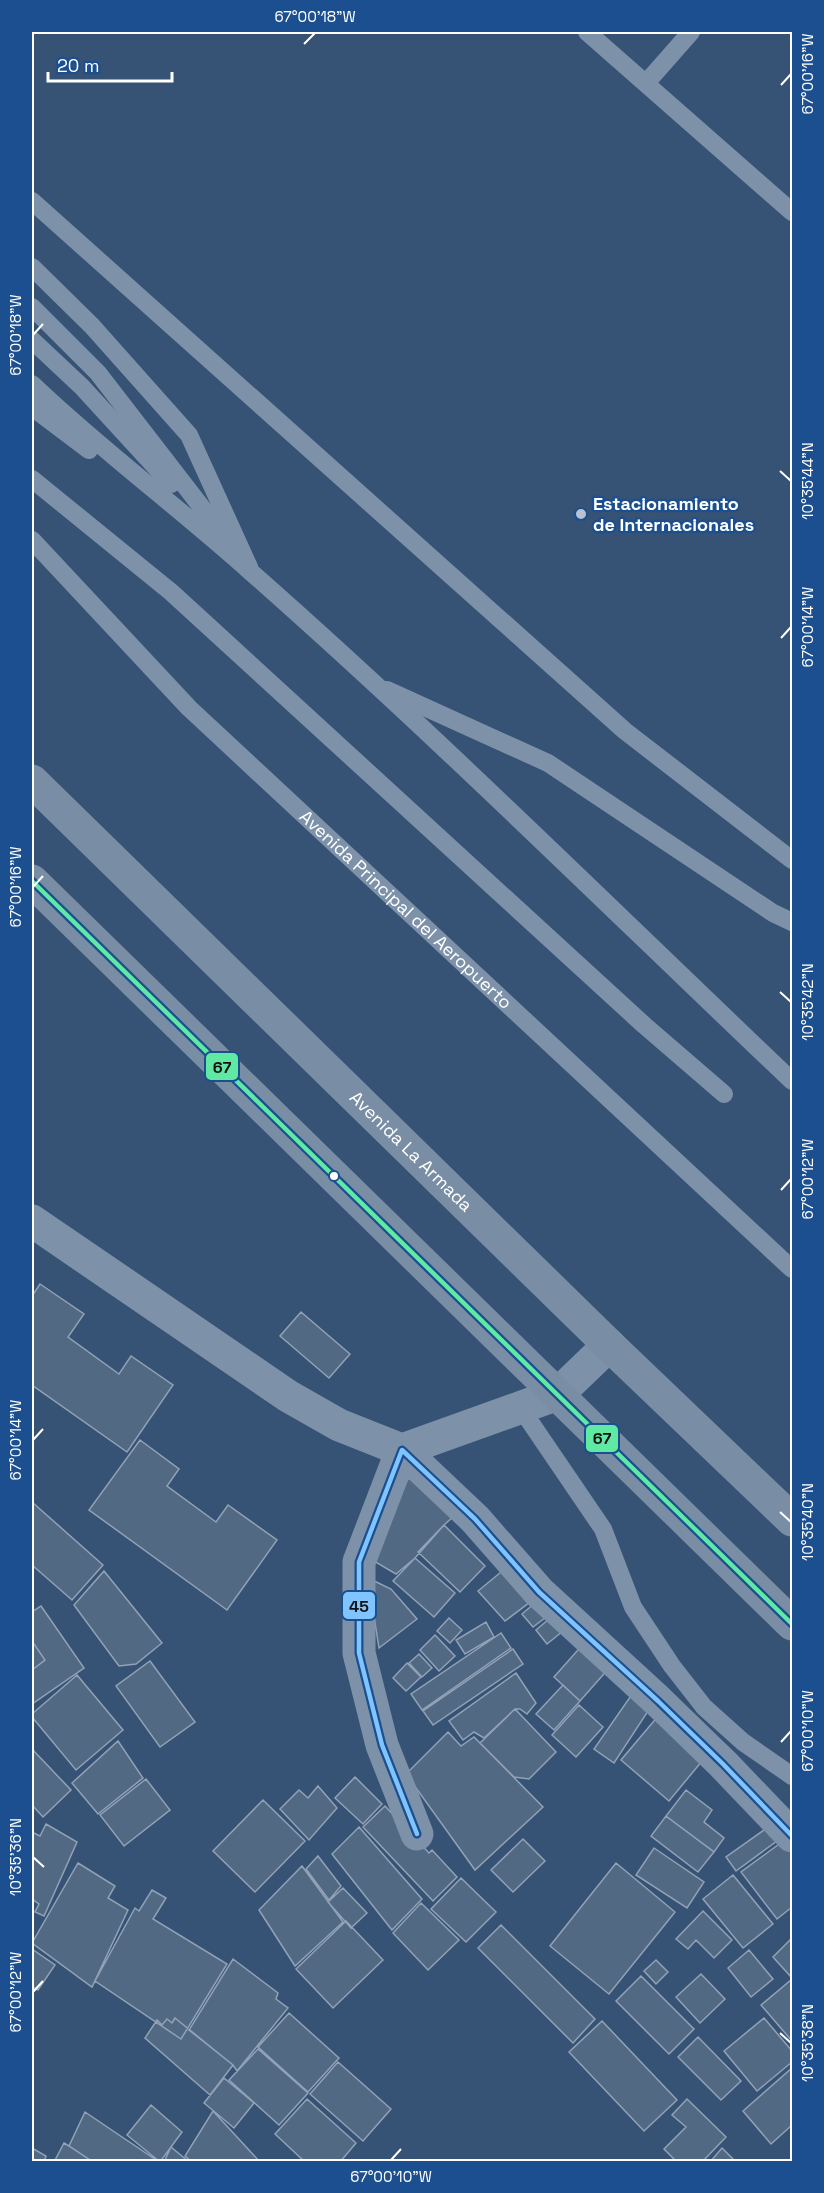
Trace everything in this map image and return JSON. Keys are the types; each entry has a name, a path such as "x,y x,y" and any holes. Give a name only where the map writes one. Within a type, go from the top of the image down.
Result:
{"main road":[{"name":"Avenida La Armada","path":"32,781 609,1345 792,1520"},
{"path":"32,881 792,1624"}],"street":[{"path":"32,1221 288,1396 339,1425 402,1450 475,1519 539,1592 658,1701 792,1836"},
{"path":"402,1450 558,1394 609,1345"},
{"path":"402,1450 359,1562 359,1653 382,1745 417,1834"}],"lane":[{"path":"587,32 647,82 792,212"},
{"path":"647,82 691,32"},
{"path":"32,201 625,731 792,860"},
{"path":"32,267 92,327 189,435 251,571"},
{"path":"32,307 98,373 251,571"},
{"path":"32,340 82,387 251,571"},
{"path":"32,384 62,413 251,571 375,684 792,1081"},
{"path":"32,407 251,571"},
{"path":"32,479 171,592 644,1025 724,1094"},
{"name":"Avenida Principal del Aeropuerto","path":"32,540 189,708 792,1269"},
{"path":"375,684 548,764 773,913 792,922"},
{"path":"520,1407 603,1529 633,1606 672,1666 704,1707 743,1742 792,1776"}],"building":[{"path":"40,1284 84,1314 68,1337 119,1374 131,1356 173,1385 127,1452 32,1385 32,1296"},
{"path":"301,1312 350,1354 329,1378 280,1336"},
{"path":"140,1440 179,1469 167,1486 216,1522 228,1505 277,1540 227,1610 89,1510"},
{"path":"414,1470 463,1508 444,1525 415,1558 396,1574 372,1560 381,1520"},
{"path":"32,1502 103,1565 72,1600 32,1565"},
{"path":"444,1525 485,1566 460,1592 418,1552"},
{"path":"415,1558 455,1593 434,1617 393,1581"},
{"path":"512,1563 538,1596 505,1621 478,1591"},
{"path":"104,1571 162,1643 136,1664 119,1666 74,1605"},
{"path":"368,1578 391,1589 417,1619 379,1648"},
{"path":"542,1597 554,1611 533,1627 522,1614"},
{"path":"41,1606 84,1668 32,1704 32,1670 45,1660 32,1641 32,1612"},
{"path":"556,1613 568,1627 547,1644 536,1630"},
{"path":"449,1618 462,1630 450,1643 437,1631"},
{"path":"486,1622 494,1637 465,1654 456,1640"},
{"path":"501,1633 511,1648 422,1710 411,1694"},
{"path":"435,1635 455,1656 439,1671 420,1650"},
{"path":"32,1641 45,1660 32,1670"},
{"path":"585,1642 610,1667 580,1701 554,1677"},
{"path":"513,1649 523,1664 433,1725 423,1711"},
{"path":"419,1654 432,1668 422,1677 409,1663"},
{"path":"150,1661 195,1722 160,1747 116,1686"},
{"path":"407,1663 421,1677 406,1691 393,1678"},
{"path":"516,1673 536,1703 527,1714 520,1709 515,1709 484,1738 474,1732 463,1740 449,1721"},
{"path":"77,1675 123,1730 76,1770 32,1717 32,1714"},
{"path":"563,1685 580,1701 554,1730 536,1714"},
{"path":"637,1687 654,1702 614,1763 594,1749"},
{"path":"579,1705 603,1727 576,1757 552,1735"},
{"path":"515,1709 556,1752 529,1779 514,1777 480,1743"},
{"path":"659,1715 707,1755 669,1801 621,1760"},
{"path":"448,1732 461,1746 474,1737 543,1807 475,1870 406,1774"},
{"path":"118,1741 143,1778 98,1814 72,1783"},
{"path":"32,1749 71,1790 43,1817 32,1805"},
{"path":"355,1777 382,1804 363,1824 335,1798"},
{"path":"146,1779 170,1810 124,1846 100,1815"},
{"path":"318,1786 337,1808 309,1840 280,1809 299,1790 308,1798"},
{"path":"686,1790 712,1810 704,1822 724,1838 714,1852 666,1816"},
{"path":"263,1800 305,1841 255,1892 213,1851"},
{"path":"385,1806 429,1853 432,1850 457,1877 433,1901 363,1827"},
{"path":"666,1816 714,1852 698,1872 651,1836"},
{"path":"46,1824 77,1842 44,1916 35,1912 39,1904 32,1899 32,1832 40,1836"},
{"path":"771,1825 781,1838 736,1871 726,1857"},
{"path":"359,1827 422,1899 392,1930 332,1854"},
{"path":"523,1839 545,1861 513,1892 491,1870"},
{"path":"786,1839 792,1847 792,1907 777,1919 741,1872"},
{"path":"654,1848 704,1882 687,1908 636,1875"},
{"path":"318,1856 341,1886 329,1900 306,1869"},
{"path":"78,1863 115,1886 108,1898 128,1910 92,1987 32,1943"},
{"path":"616,1863 675,1912 609,1994 550,1946"},
{"path":"302,1866 343,1922 295,1966 259,1910"},
{"path":"733,1875 773,1924 743,1948 703,1899"},
{"path":"461,1878 496,1912 466,1942 431,1909"},
{"path":"343,1888 367,1913 351,1928 328,1902"},
{"path":"152,1890 166,1898 153,1919 227,1964 181,2039 95,1981 135,1908 139,1911"},
{"path":"421,1903 459,1940 428,1970 393,1933"},
{"path":"703,1911 732,1940 714,1958 696,1940 688,1949 676,1939"},
{"path":"346,1921 383,1960 333,2008 296,1969"},
{"path":"501,1925 595,2019 573,2043 478,1948"},
{"path":"792,1938 792,1978 773,1957"},
{"path":"32,1949 55,1965 38,1990 32,1986"},
{"path":"749,1950 773,1979 751,1997 728,1968"},
{"path":"233,1959 278,1993 276,1999 288,2008 237,2071 233,2065 189,2030"},
{"path":"656,1960 668,1972 656,1984 644,1971"},
{"path":"701,1974 725,1999 700,2023 676,1997"},
{"path":"641,1976 694,2029 669,2054 616,2001"},
{"path":"791,1980 792,1982 792,2041 761,2005"},
{"path":"289,2013 339,2058 308,2092 258,2047"},
{"path":"175,2018 233,2065 210,2095 145,2038 157,2020 162,2025 167,2019 172,2023"},
{"path":"764,2018 792,2051 792,2062 757,2091 724,2051"},
{"path":"602,2021 677,2100 644,2131 569,2052"},
{"path":"698,2037 741,2081 721,2100 678,2057"},
{"path":"258,2049 308,2093 279,2125 229,2080"},
{"path":"338,2062 391,2109 363,2141 310,2094"},
{"path":"792,2068 792,2125 771,2144 743,2111"},
{"path":"224,2078 254,2103 234,2128 204,2103"},
{"path":"307,2099 356,2143 340,2162 305,2162 275,2134"},
{"path":"687,2099 726,2137 702,2162 677,2162 664,2149 686,2127 672,2115"},
{"path":"151,2105 182,2132 160,2162 127,2135"},
{"path":"213,2111 260,2162 192,2162 185,2156"},
{"path":"85,2112 159,2162 93,2162 69,2146"},
{"path":"64,2143 69,2146 93,2162 54,2162"},
{"path":"171,2147 189,2162 164,2162"},
{"path":"32,2148 46,2156 44,2162 32,2162"},
{"path":"722,2148 736,2162 710,2162"}],"transit line":[{"name":"67","path":"32,881 792,1624"},
{"name":"45","path":"417,1834 382,1745 359,1653 359,1562 402,1450 475,1519 539,1592 658,1701 792,1836"}],"place":[{"name":"Estacionamiento de Internacionales","path":"581,514"}]}
